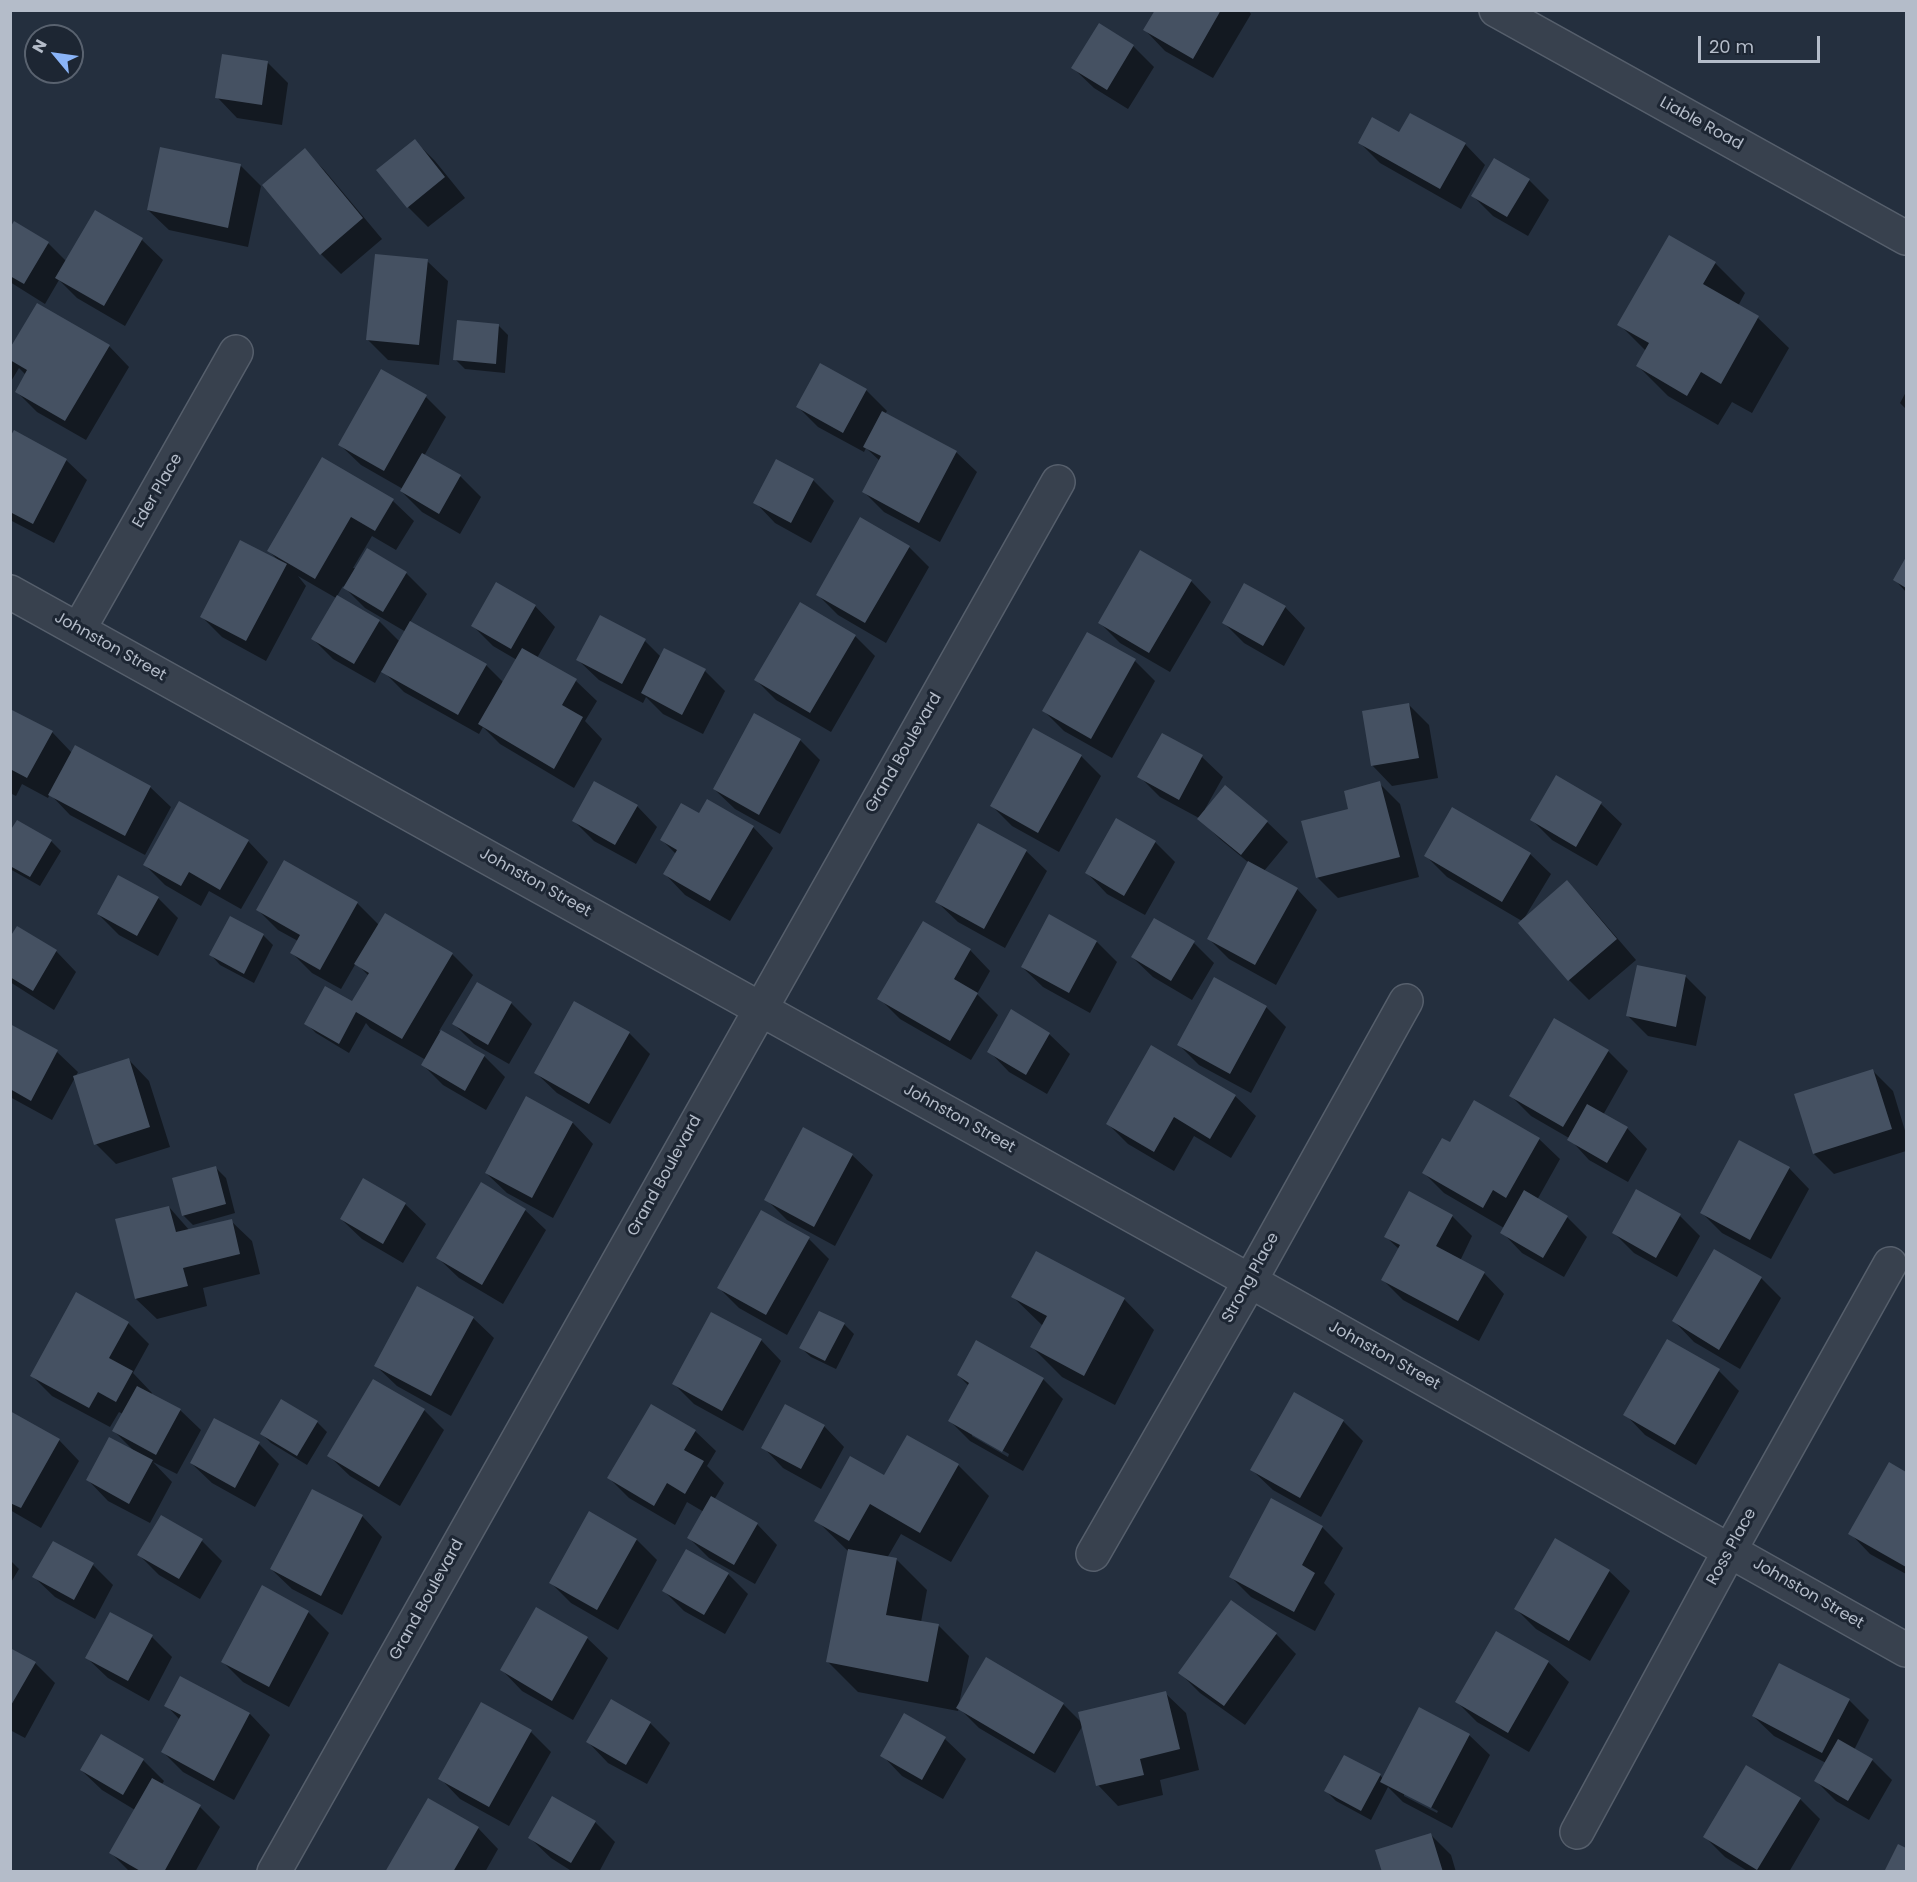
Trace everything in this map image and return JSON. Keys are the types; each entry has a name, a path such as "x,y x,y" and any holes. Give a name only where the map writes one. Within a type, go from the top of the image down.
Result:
{"street":[{"name":"Liable Road","path":"1496,10 1906,238"},
{"name":"Eder Place","path":"79,629 236,352"},
{"name":"Grand Boulevard","path":"274,1872 1058,482"},
{"name":"Johnston Street","path":"10,592 1250,1281 1906,1650"},
{"name":"Strong Place","path":"1093,1554 1250,1281 1406,1001"},
{"name":"Ross Place","path":"1576,1832 1890,1264"}],"building":[{"path":"1155,10 1221,10 1193,59 1143,30"},
{"path":"1099,23 1134,45 1107,90 1071,68"},
{"path":"222,54 268,61 262,105 215,98"},
{"path":"1410,113 1466,143 1440,189 1358,143 1372,117 1399,132"},
{"path":"415,139 445,177 407,208 376,170"},
{"path":"160,147 241,164 228,228 147,210"},
{"path":"305,148 363,218 320,255 262,185"},
{"path":"1494,158 1530,179 1507,217 1471,196"},
{"path":"95,210 143,238 104,306 55,278"},
{"path":"14,221 49,242 24,284 10,276 10,228"},
{"path":"1669,235 1716,262 1703,284 1759,316 1721,384 1701,372 1687,396 1636,366 1649,343 1617,325"},
{"path":"375,254 428,259 419,345 366,340"},
{"path":"37,303 110,345 65,421 15,392 27,370 10,360 10,348"},
{"path":"457,320 499,324 496,364 453,360"},
{"path":"820,363 867,389 843,433 796,407"},
{"path":"381,369 427,395 384,471 338,445"},
{"path":"882,411 957,451 919,523 862,492 881,456 863,447"},
{"path":"14,430 67,459 33,524 10,512 10,437"},
{"path":"422,453 461,475 439,514 400,491"},
{"path":"322,457 394,499 375,531 351,517 315,579 267,551"},
{"path":"776,459 814,479 791,523 753,503"},
{"path":"860,517 910,546 865,623 816,595"},
{"path":"240,540 287,564 246,641 200,617"},
{"path":"367,548 407,572 383,612 343,588"},
{"path":"1140,550 1192,580 1149,653 1098,623"},
{"path":"1906,557 1906,588 1893,580"},
{"path":"496,582 536,605 511,649 471,626"},
{"path":"1244,583 1286,606 1263,646 1222,623"},
{"path":"337,595 380,620 354,664 311,639"},
{"path":"800,602 856,635 810,713 754,680"},
{"path":"600,615 646,639 622,684 576,660"},
{"path":"410,621 487,664 458,715 381,672"},
{"path":"1087,632 1136,659 1091,739 1042,711"},
{"path":"522,648 577,679 562,705 583,717 554,769 478,724"},
{"path":"664,648 706,669 682,715 641,693"},
{"path":"1409,703 1419,758 1371,766 1362,711"},
{"path":"10,709 53,731 27,778 10,769"},
{"path":"754,713 801,739 759,815 713,789"},
{"path":"1033,728 1082,755 1038,833 990,806"},
{"path":"1162,733 1203,755 1179,800 1137,777"},
{"path":"75,745 151,786 125,836 48,795"},
{"path":"1556,775 1602,802 1576,847 1530,820"},
{"path":"594,781 638,805 615,845 572,821"},
{"path":"1380,781 1400,857 1316,878 1301,821 1348,809 1344,791"},
{"path":"1225,785 1268,821 1241,855 1197,819"},
{"path":"707,799 754,826 710,901 663,874 677,850 660,840 681,803 699,813"},
{"path":"179,801 249,840 220,890 189,872 181,886 143,865"},
{"path":"1452,807 1531,853 1502,902 1424,856"},
{"path":"1116,818 1156,841 1124,896 1085,873"},
{"path":"17,820 52,840 30,877 10,866 10,831"},
{"path":"978,823 1027,850 984,929 935,902"},
{"path":"284,860 358,902 320,970 290,953 300,935 256,910"},
{"path":"1248,861 1298,888 1255,965 1207,939"},
{"path":"118,875 159,897 137,936 97,914"},
{"path":"1567,880 1617,939 1568,981 1518,923"},
{"path":"385,913 453,953 402,1039 356,1012 339,1044 304,1024 325,986 352,1001 369,973 354,964"},
{"path":"1049,914 1097,941 1069,993 1021,967"},
{"path":"230,916 264,934 244,974 209,955"},
{"path":"1154,918 1195,941 1171,981 1131,957"},
{"path":"923,921 971,949 954,979 978,993 950,1041 877,999"},
{"path":"17,926 57,950 33,991 10,977 10,937"},
{"path":"1637,965 1686,975 1676,1027 1626,1016"},
{"path":"1214,977 1267,1006 1230,1074 1177,1045"},
{"path":"477,982 512,1002 488,1045 452,1024"},
{"path":"574,1001 630,1032 589,1104 534,1073"},
{"path":"1011,1009 1050,1033 1026,1075 987,1052"},
{"path":"1554,1018 1609,1050 1563,1127 1509,1096"},
{"path":"10,1024 58,1050 31,1101 10,1089"},
{"path":"441,1030 485,1055 465,1091 421,1065"},
{"path":"1151,1045 1236,1095 1210,1139 1174,1117 1154,1152 1106,1124"},
{"path":"129,1058 150,1127 94,1145 73,1076"},
{"path":"1873,1069 1892,1129 1813,1154 1794,1094"},
{"path":"526,1096 573,1122 532,1198 485,1173"},
{"path":"1474,1100 1540,1138 1506,1198 1493,1190 1483,1208 1422,1173 1442,1138 1450,1142"},
{"path":"1587,1104 1628,1127 1607,1163 1567,1140"},
{"path":"803,1127 853,1154 814,1227 764,1200"},
{"path":"1739,1140 1790,1167 1750,1240 1700,1213"},
{"path":"216,1166 226,1204 182,1216 172,1178"},
{"path":"363,1178 406,1203 383,1244 340,1219"},
{"path":"481,1182 526,1209 482,1285 436,1258"},
{"path":"1636,1189 1681,1214 1656,1258 1612,1233"},
{"path":"1524,1190 1568,1216 1543,1258 1500,1233"},
{"path":"1409,1191 1453,1215 1436,1246 1485,1272 1458,1321 1381,1280 1400,1245 1384,1237"},
{"path":"169,1206 176,1232 232,1219 240,1254 183,1268 188,1286 135,1299 115,1219"},
{"path":"761,1210 810,1237 766,1315 717,1288"},
{"path":"1714,1249 1762,1277 1719,1350 1672,1321"},
{"path":"1036,1251 1125,1298 1084,1376 1030,1347 1047,1316 1011,1297"},
{"path":"417,1286 474,1317 431,1396 374,1366"},
{"path":"76,1292 129,1322 109,1358 133,1371 116,1402 98,1392 89,1408 30,1376"},
{"path":"819,1311 845,1323 825,1361 799,1348"},
{"path":"711,1312 762,1339 722,1411 672,1384"},
{"path":"1667,1339 1720,1369 1675,1445 1623,1415"},
{"path":"976,1340 1044,1378 1002,1452 948,1421 969,1383 957,1375"},
{"path":"373,1379 425,1409 379,1487 327,1456"},
{"path":"137,1386 181,1409 156,1455 112,1431"},
{"path":"1294,1392 1344,1420 1300,1498 1250,1470"},
{"path":"281,1399 318,1421 297,1456 260,1434"},
{"path":"651,1404 696,1430 684,1450 704,1461 685,1494 667,1483 654,1506 607,1478"},
{"path":"785,1404 825,1425 801,1469 761,1448"},
{"path":"10,1411 60,1439 21,1508 10,1503"},
{"path":"214,1418 260,1442 235,1488 190,1463"},
{"path":"907,1435 959,1464 920,1533 870,1504 849,1541 814,1521 850,1456 884,1475"},
{"path":"109,1437 153,1460 129,1504 86,1480"},
{"path":"1889,1462 1906,1472 1906,1567 1848,1534"},
{"path":"312,1489 363,1515 321,1596 270,1569"},
{"path":"711,1496 758,1523 734,1565 687,1538"},
{"path":"1271,1498 1323,1526 1302,1565 1315,1573 1294,1612 1229,1577"},
{"path":"589,1511 637,1539 597,1610 549,1583"},
{"path":"161,1515 203,1539 179,1579 137,1555"},
{"path":"1555,1538 1610,1570 1569,1641 1514,1609"},
{"path":"53,1541 94,1563 74,1600 32,1577"},
{"path":"686,1549 729,1573 704,1615 662,1591"},
{"path":"848,1549 897,1558 886,1615 939,1624 928,1682 826,1662"},
{"path":"262,1585 309,1611 269,1687 221,1662"},
{"path":"1231,1600 1277,1633 1224,1706 1178,1673"},
{"path":"536,1607 588,1637 552,1701 500,1670"},
{"path":"110,1612 153,1635 128,1681 85,1658"},
{"path":"1496,1631 1549,1661 1508,1733 1455,1702"},
{"path":"10,1648 36,1662 10,1707"},
{"path":"986,1657 1064,1703 1034,1754 956,1708"},
{"path":"1779,1663 1850,1699 1822,1753 1752,1716"},
{"path":"180,1676 250,1713 214,1781 161,1752 181,1715 164,1706"},
{"path":"1166,1691 1180,1749 1140,1759 1144,1775 1096,1786 1078,1712"},
{"path":"611,1699 651,1722 626,1765 586,1742"},
{"path":"481,1702 532,1730 489,1807 438,1779"},
{"path":"1419,1707 1470,1734 1431,1808 1380,1782"},
{"path":"904,1713 946,1737 922,1780 880,1756"},
{"path":"101,1734 144,1759 123,1795 80,1770"},
{"path":"1838,1739 1873,1759 1848,1801 1814,1781"},
{"path":"1344,1755 1381,1774 1361,1811 1324,1791"},
{"path":"1746,1765 1801,1798 1757,1870 1703,1837"},
{"path":"152,1778 201,1805 164,1872 142,1872 109,1853"},
{"path":"552,1796 596,1821 571,1863 528,1838"},
{"path":"428,1798 479,1827 453,1872 385,1872"},
{"path":"1431,1833 1443,1872 1382,1872 1375,1850"},
{"path":"1898,1844 1906,1848 1906,1872 1884,1872"}]}
